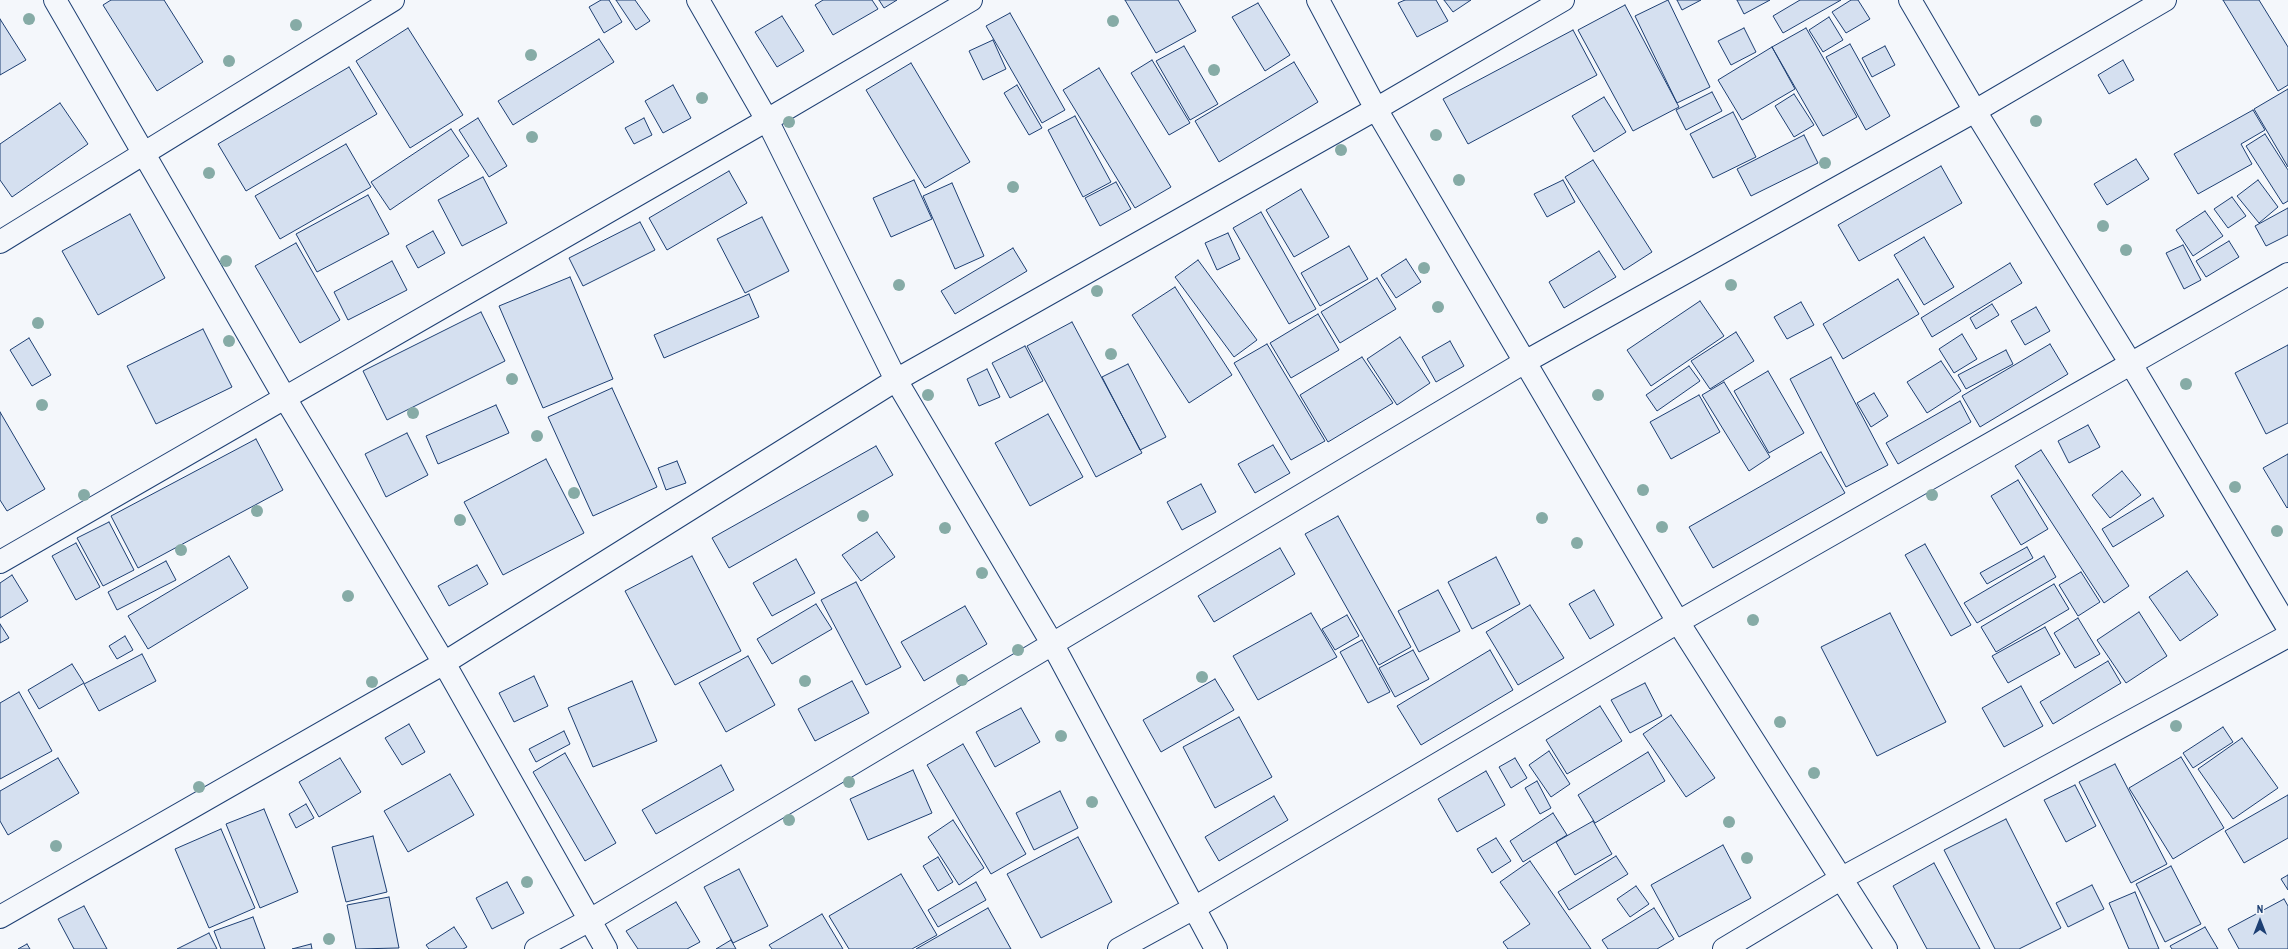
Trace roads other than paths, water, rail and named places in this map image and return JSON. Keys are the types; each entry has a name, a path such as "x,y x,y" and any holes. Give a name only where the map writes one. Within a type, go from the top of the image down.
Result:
{"street":[{"path":"56,0 285,398 444,663 606,949"},
{"path":"0,242 393,0"},
{"path":"698,0 767,120 896,380 1053,645 1216,949"},
{"path":"0,562 767,120 971,0"},
{"path":"1318,0 1376,109 1678,622 1886,949"},
{"path":"0,917 444,663 896,380 1376,109 1563,0"},
{"path":"1910,0 1975,111 2131,364 2288,628"},
{"path":"536,949 590,920 1053,645 1524,362 1975,111 2165,0"},
{"path":"1119,949 1194,908 1678,622 2288,274"},
{"path":"1724,949 1842,878 2288,636"}]}
